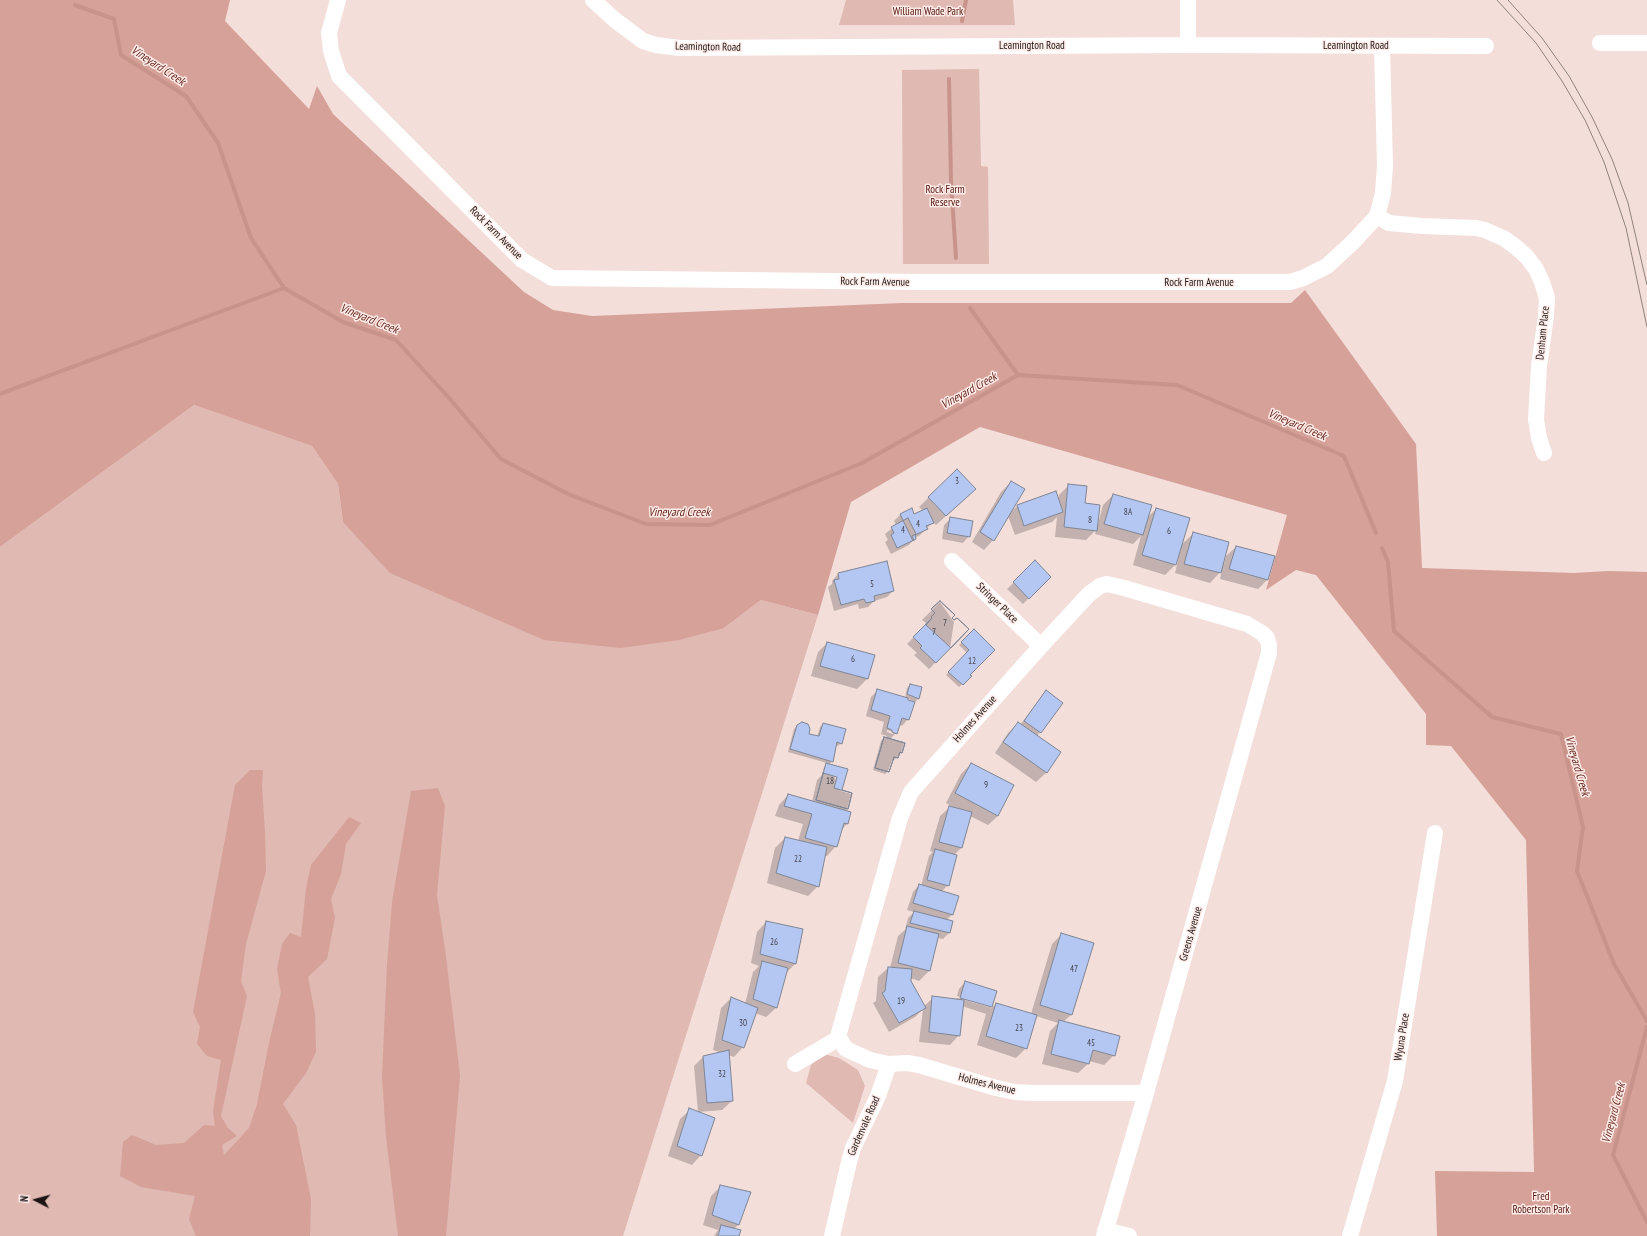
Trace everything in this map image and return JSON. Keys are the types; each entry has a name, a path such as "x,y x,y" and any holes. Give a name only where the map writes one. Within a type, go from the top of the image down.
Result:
{"street":[{"name":"Rock Farm Avenue","path":"338,0 329,33 331,51 339,76 522,260 552,278 917,282 1290,282 1303,278 1327,266 1353,242 1377,216 1383,193 1385,166 1382,46"},
{"name":"Leamington Road","path":"593,0 615,20 642,41 656,45 680,48 1188,45 1486,46"},
{"path":"1188,0 1188,45"},
{"path":"1600,43 1647,43"},
{"name":"Denham Place","path":"1377,216 1389,223 1476,228 1486,230 1505,239 1517,248 1527,257 1536,269 1542,282 1546,298 1546,316 1539,366 1536,419 1539,438 1544,454"},
{"name":"Stringer Place","path":"952,561 1041,646"},
{"name":"Holmes Avenue","path":"1146,1093 1015,1092 989,1086 919,1064 907,1062 890,1064 870,1060 846,1049 839,1038 842,1020 905,804 920,780 1094,589 1107,584 1124,588 1247,624 1262,632"},
{"name":"Greens Avenue","path":"1105,1233 1268,662 1269,645 1262,632"},
{"name":"Wyuna Place","path":"1350,1236 1395,1081 1435,833"},
{"path":"795,1064 839,1038"},
{"name":"Gardenvale Road","path":"832,1236 853,1148 878,1096 890,1064"},
{"path":"1105,1233 1129,1236"}],"green space":[{"name":"Fred Robertson Park","path":"0,0 230,0 225,21 309,109 317,86 333,114 524,292 553,310 592,316 902,303 1291,303 1305,290 1416,444 1422,568 1574,573 1608,571 1647,572 1647,1236 1437,1236 1435,1171 1534,1172 1526,840 1451,746 1426,745 1426,714 1316,575 1296,570 1266,590 1287,515 980,427 851,502 818,615 761,600 724,628 679,640 621,648 544,640 390,573 343,522 338,484 312,446 194,405 0,547"},
{"name":"William Wade Park","path":"846,0 1013,0 1015,25 839,25"},
{"name":"Rock Farm Reserve","path":"979,69 981,166 988,167 989,264 903,264 902,70"},
{"path":"194,405 312,446 338,484 343,522 724,628 761,600 818,615 623,1236 0,1236 0,547"},
{"path":"250,770 263,770 262,786 266,871 246,944 241,981 247,996 221,1116 228,1128 237,1136 222,1145 224,1155 249,1128 257,1104 281,993 277,969 282,944 290,933 301,937 306,888 311,865 349,817 361,823 346,844 341,874 331,899 335,918 327,959 308,977 315,1014 316,1052 306,1073 283,1104 296,1125 311,1199 310,1236 196,1236 189,1219 195,1196 141,1187 120,1176 123,1142 132,1135 156,1145 184,1143 204,1125 215,1126 213,1111 221,1060 207,1056 197,1044 200,1027 193,1012 235,785"},
{"path":"438,788 445,806 437,895 446,956 460,1076 446,1236 398,1236 386,1137 382,1076 387,965 392,902 411,791"},
{"path":"824,1054 839,1058 858,1070 865,1086 853,1123 806,1083 811,1065"}],"building":[{"path":"957,469 976,489 946,516 928,497"},
{"path":"1011,481 1025,489 994,541 980,532"},
{"path":"1068,484 1087,486 1085,503 1100,505 1097,531 1064,527"},
{"path":"1056,491 1063,512 1024,526 1017,505"},
{"path":"1113,494 1152,505 1143,535 1104,524"},
{"path":"912,508 914,514 927,508 934,523 926,526 928,529 915,535 916,539 913,541 900,514"},
{"path":"1156,508 1190,518 1176,565 1142,555"},
{"path":"950,517 973,521 970,537 947,533"},
{"path":"908,518 916,534 912,536 914,540 897,548 891,535 894,533 891,527"},
{"path":"1193,532 1229,542 1221,573 1184,564"},
{"path":"1236,546 1275,556 1268,580 1229,569"},
{"path":"1035,560 1051,577 1029,599 1013,582"},
{"path":"887,561 894,591 874,596 875,601 866,603 864,599 841,605 834,580 839,579 838,573"},
{"path":"940,601 955,615 952,618 954,620 957,618 969,629 936,663 920,648 922,646 913,637 932,618 931,617 935,613 931,609"},
{"path":"940,601 955,615 952,618 954,620 957,618 969,629 951,648 926,625 935,613 931,609"},
{"path":"974,629 995,650 970,675 972,676 963,685 948,672 969,650 961,642"},
{"path":"827,642 875,655 868,679 820,666"},
{"path":"910,684 922,687 919,699 907,694"},
{"path":"877,689 908,698 908,700 915,702 909,720 902,718 897,734 887,728 890,716 871,710"},
{"path":"1046,690 1063,703 1041,733 1024,721"},
{"path":"802,722 808,724 810,729 809,734 819,736 823,723 846,729 842,744 837,742 833,762 790,749 797,725"},
{"path":"1018,722 1061,752 1047,773 1003,742"},
{"path":"884,737 905,743 902,753 900,752 898,758 894,757 889,772 875,768"},
{"path":"884,737 905,743 902,753 900,752 898,758 894,757 889,772 875,768"},
{"path":"826,763 848,769 842,790 852,793 848,809 816,800"},
{"path":"971,763 1014,785 998,816 955,793"},
{"path":"823,773 837,777 834,788 852,793 848,809 816,800"},
{"path":"788,794 851,812 848,824 844,823 837,847 805,838 812,814 784,806"},
{"path":"949,806 972,812 962,848 939,842"},
{"path":"785,837 827,847 819,887 776,873"},
{"path":"935,849 957,855 949,886 927,880"},
{"path":"919,884 959,896 953,915 913,903"},
{"path":"914,911 953,921 950,933 910,923"},
{"path":"766,921 803,929 796,964 760,954"},
{"path":"907,926 939,934 930,971 898,963"},
{"path":"1061,933 1094,943 1072,1015 1040,1005"},
{"path":"762,961 788,968 777,1008 753,999"},
{"path":"888,967 912,969 911,981 926,1008 899,1023 882,993 885,991"},
{"path":"965,981 997,991 992,1007 960,998"},
{"path":"932,996 964,1000 960,1036 929,1032"},
{"path":"731,997 758,1008 744,1048 722,1040"},
{"path":"996,1003 1037,1015 1027,1049 986,1036"},
{"path":"1059,1020 1120,1036 1115,1056 1093,1050 1089,1064 1051,1054"},
{"path":"729,1050 733,1101 707,1103 703,1056"},
{"path":"689,1108 715,1118 702,1156 677,1146"},
{"path":"720,1185 751,1192 739,1225 712,1215"},
{"path":"721,1225 741,1230 739,1236 718,1236"}],"waterway":[{"path":"962,21 966,0"},
{"name":"Vineyard Creek","path":"75,5 114,19 121,55 186,96 218,143 251,238 284,288 343,322 396,340 450,399 501,459 568,494 646,524 710,525 862,463 1018,375 1177,385 1344,456 1376,533"},
{"path":"949,79 951,181 956,258"},
{"path":"0,394 284,288"},
{"path":"970,308 1018,375"},
{"name":"Vineyard Creek","path":"1382,548 1388,562 1394,631 1492,717 1561,734 1583,827 1577,871 1614,964 1647,1021"},
{"name":"Vineyard Creek","path":"1647,1027 1613,1155 1647,1222"}],"tram line":[{"path":"1497,0 1536,43 1562,81 1585,120 1604,162 1626,228 1647,327"},
{"path":"1508,0 1542,38 1569,76 1592,117 1612,159 1628,203 1647,285"}]}
